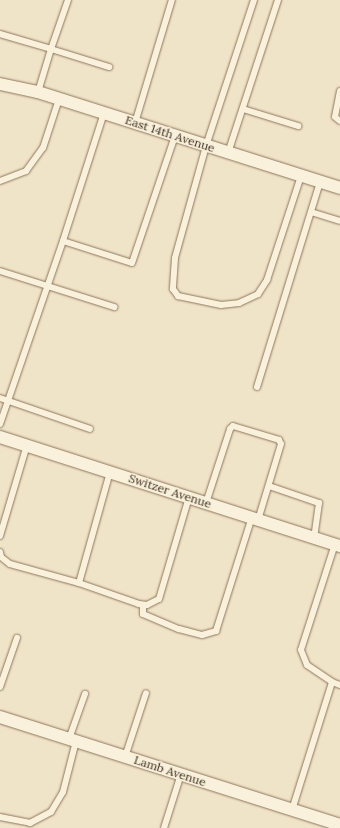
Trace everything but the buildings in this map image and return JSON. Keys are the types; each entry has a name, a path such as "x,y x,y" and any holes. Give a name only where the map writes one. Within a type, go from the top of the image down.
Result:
{"street":[{"name":"East 14th Avenue","path":"0,84 38,92 340,188"},
{"name":"Switzer Avenue","path":"0,437 338,545"},
{"name":"Lamb Avenue","path":"0,717 340,825"}],"lane":[{"path":"38,92 68,0"},
{"path":"135,123 172,0"},
{"path":"254,0 206,146 174,258 172,289 178,296 221,305 239,303 258,294 267,280 301,176"},
{"path":"228,153 278,0"},
{"path":"0,34 109,67"},
{"path":"340,91 335,117 340,121"},
{"path":"0,181 26,171 43,148 59,99"},
{"path":"242,108 298,126"},
{"path":"0,424 63,241 104,113"},
{"path":"63,241 132,263 174,136"},
{"path":"257,387 320,182"},
{"path":"310,212 340,221"},
{"path":"0,270 47,287 114,307"},
{"path":"0,398 90,429"},
{"path":"143,605 143,614 179,629 202,634 216,631 255,518 269,486 281,444 279,440 233,426 230,429 206,503"},
{"path":"0,536 27,445"},
{"path":"79,583 110,472"},
{"path":"269,486 319,503 314,537"},
{"path":"0,552 1,557 10,564 79,583 143,605 159,599 189,497"},
{"path":"338,545 301,650 307,664 332,682 340,685"},
{"path":"0,687 18,638"},
{"path":"292,810 332,682"},
{"path":"125,757 146,693"},
{"path":"0,817 30,823 51,812 63,792 72,740 85,694"},
{"path":"164,828 181,774"}]}
